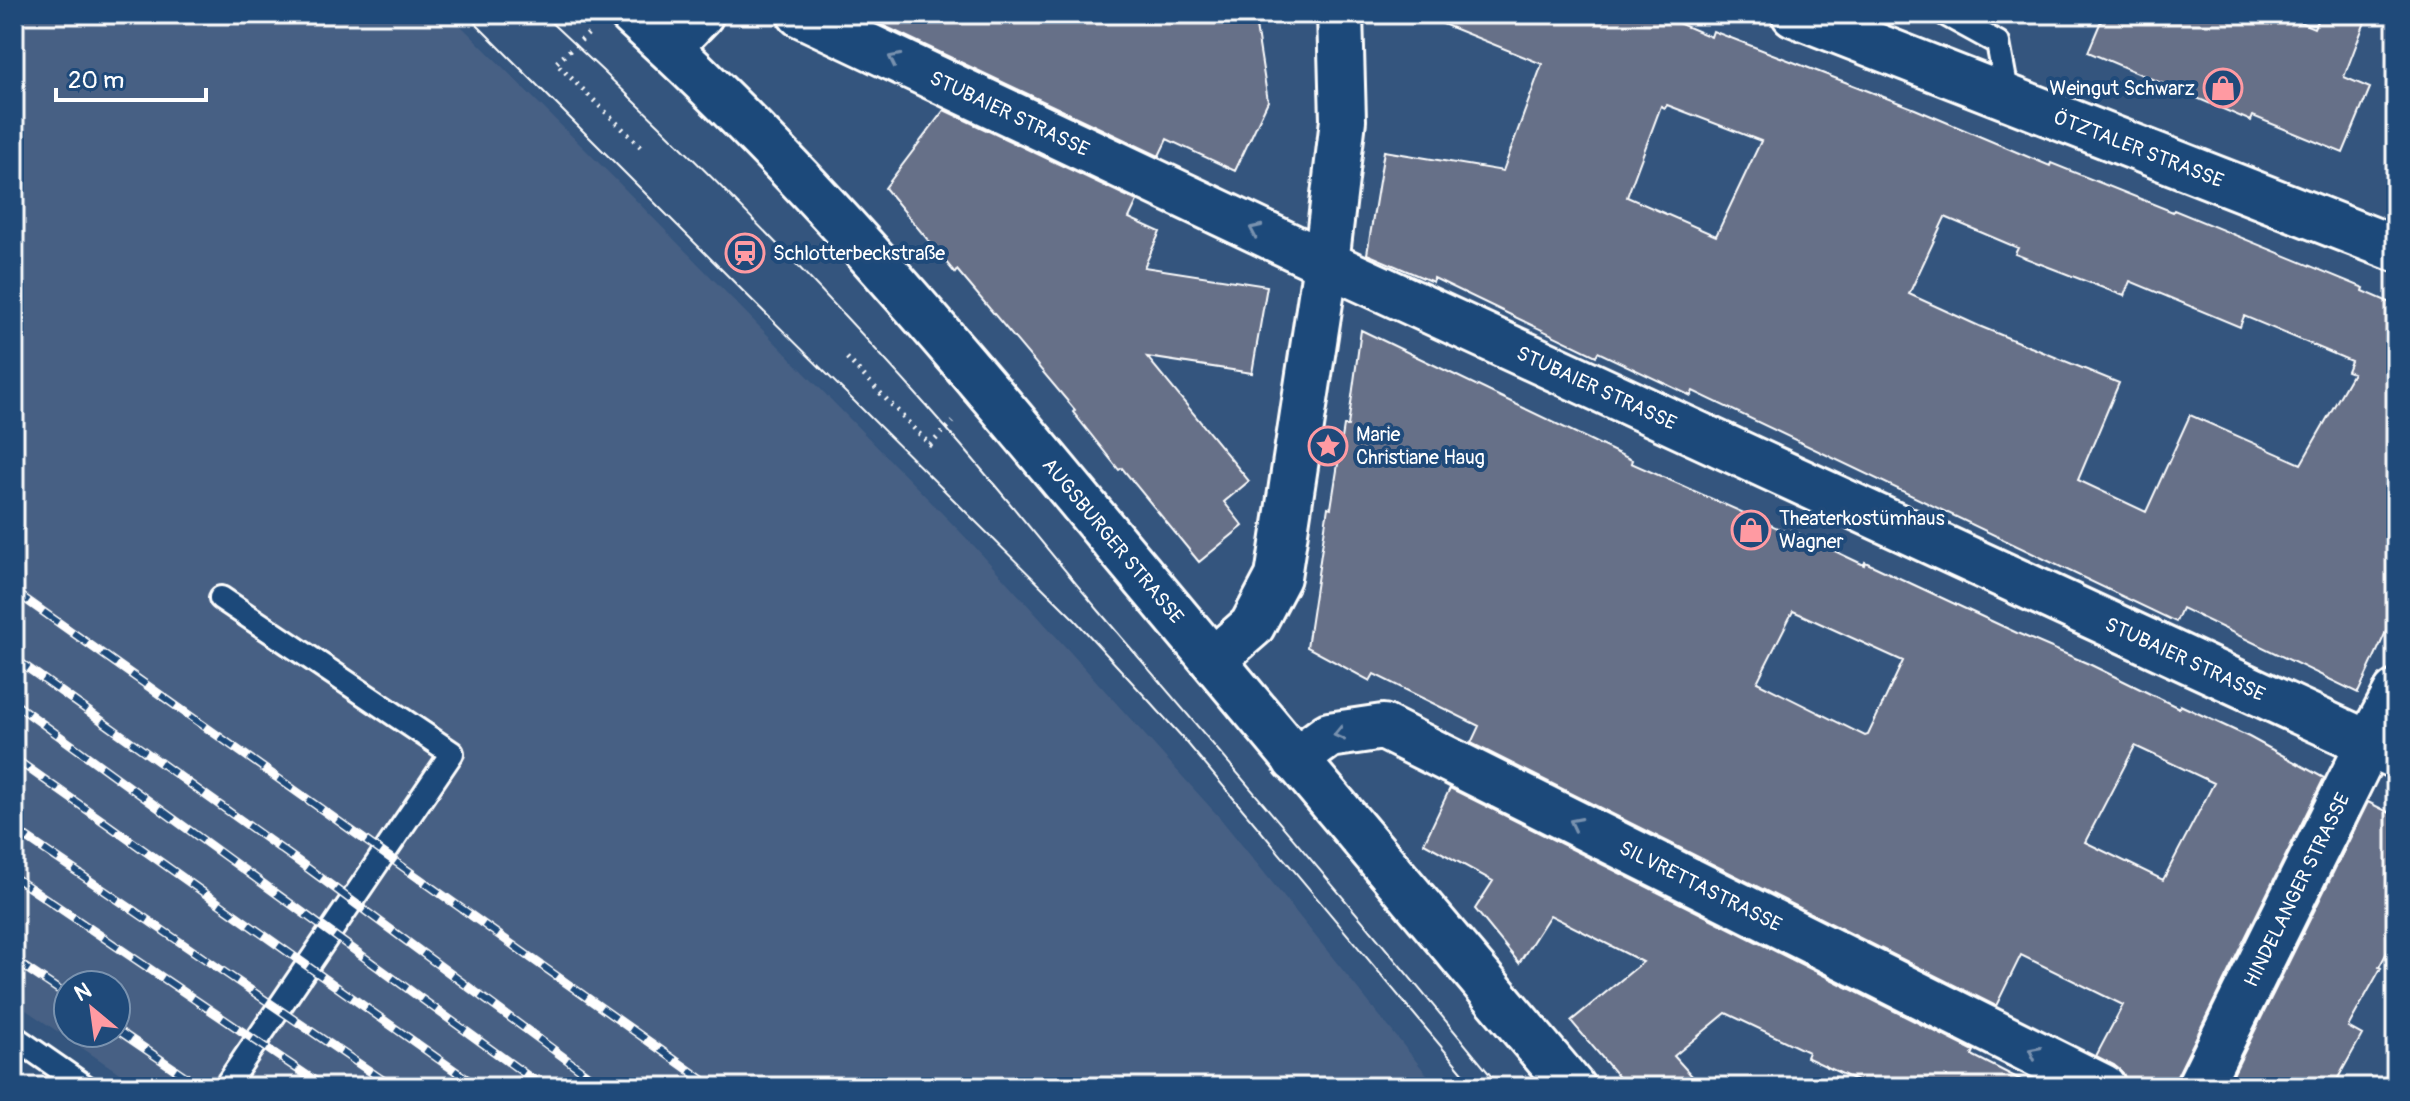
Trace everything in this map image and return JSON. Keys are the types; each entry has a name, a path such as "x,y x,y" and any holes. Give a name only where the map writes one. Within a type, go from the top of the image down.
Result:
{"street":[{"path":"669,47 701,14"},
{"name":"STUBAIER STRASSE","path":"800,14 1326,263 2383,749"},
{"path":"1213,660 1252,626 1278,577 1326,263 1343,120 1340,14"},
{"name":"ÖTZTALER STRASSE","path":"1794,14 2396,249"},
{"name":"AUGSBURGER STRASSE","path":"613,21 669,47 820,199 952,347 1572,1087"},
{"name":"HINDELANGER STRASSE","path":"2199,1087 2383,749 2396,693"},
{"name":"SILVRETTASTRASSE","path":"1295,760 1329,735 1383,727 2103,1087"}],"lane":[{"path":"1945,14 1998,43 2008,97"},
{"path":"221,598 452,753 225,1087"},
{"path":"14,1037 86,1087"}],"path":[{"path":"613,21 556,63 644,150"},
{"path":"847,358 919,433"}],"shaded area":[{"path":"14,14 449,14 976,548 1220,818 1437,1087 140,1087 84,1049 132,1049 132,969 52,969 52,1028 14,1002"}],"building":[{"path":"859,14 1254,14 1268,101 1235,171 1167,139 1159,156"},
{"path":"1657,14 1711,37 1713,31 1915,109 2050,166 2051,163 2174,210 2364,288 2363,291 2393,304 2396,299 2396,610 2358,693 2182,608 2176,622 1693,391 1691,396 1598,352 1596,356 1434,278 1433,282 1367,254 1384,151 1503,171 1542,64 1423,16","holes":["1667,105 1761,141 1716,236 1627,197 1661,106 1665,108","1945,217 2018,248 2015,254 2124,296 2130,281 2240,327 2244,316 2351,361 2347,371 2353,373 2301,464 2190,415 2146,512 2078,480 2119,383 1909,294"]},
{"path":"2104,14 2281,14 2314,28 2320,14 2368,14 2344,77 2370,88 2343,153 2253,116 2251,121 2088,52"},
{"path":"944,110 1137,201 1129,218 1160,232 1144,267 1267,286 1252,373 1147,357 1249,481 1224,502 1243,526 1199,562 1122,468 1119,470 1073,412 1075,410 885,188"},
{"path":"1361,330 1632,460 1631,463 1789,533 1791,530 1864,565 1865,562 2179,708 2180,705 2249,737 2324,778 2174,1087 2128,1087 2123,1073 2096,1056 2123,1005 2021,955 1996,1006 1471,743 1479,726 1374,674 1370,681 1307,647 1328,507 1331,508 1344,426 1348,426","holes":["1793,611 1903,661 1868,735 1757,682","2135,746 2214,783 2163,880 2085,842"]},
{"path":"1450,788 1974,1051 1972,1055 2035,1087 1870,1087 1806,1057 1808,1052 1726,1013 1674,1056 1702,1087 1627,1087 1571,1021 1643,962 1550,915 1519,963 1475,909 1493,881 1424,843"},
{"path":"2368,802 2396,816 2396,936 2348,1027 2362,1035 2333,1087 2227,1087"}],"tram line":[{"path":"466,14 1075,620 1183,738 1475,1087"},
{"path":"542,14 750,216 898,374 985,473 1500,1087"}],"railway":[{"path":"14,591 713,1087"},
{"path":"14,658 302,864 604,1087"},
{"path":"14,703 543,1087"},
{"path":"14,758 478,1087"},
{"path":"14,829 393,1087"},
{"path":"14,877 324,1087"},
{"path":"14,960 52,985"},
{"path":"132,1040 201,1087"}],"place":[{"name":"Weingut Schwarz","path":"2223,88"},
{"name":"Schlotterbeckstraße","path":"745,253"},
{"name":"Marie Christiane Haug","path":"1328,446"},
{"name":"Theaterkostümhaus Wagner","path":"1751,530"}]}
